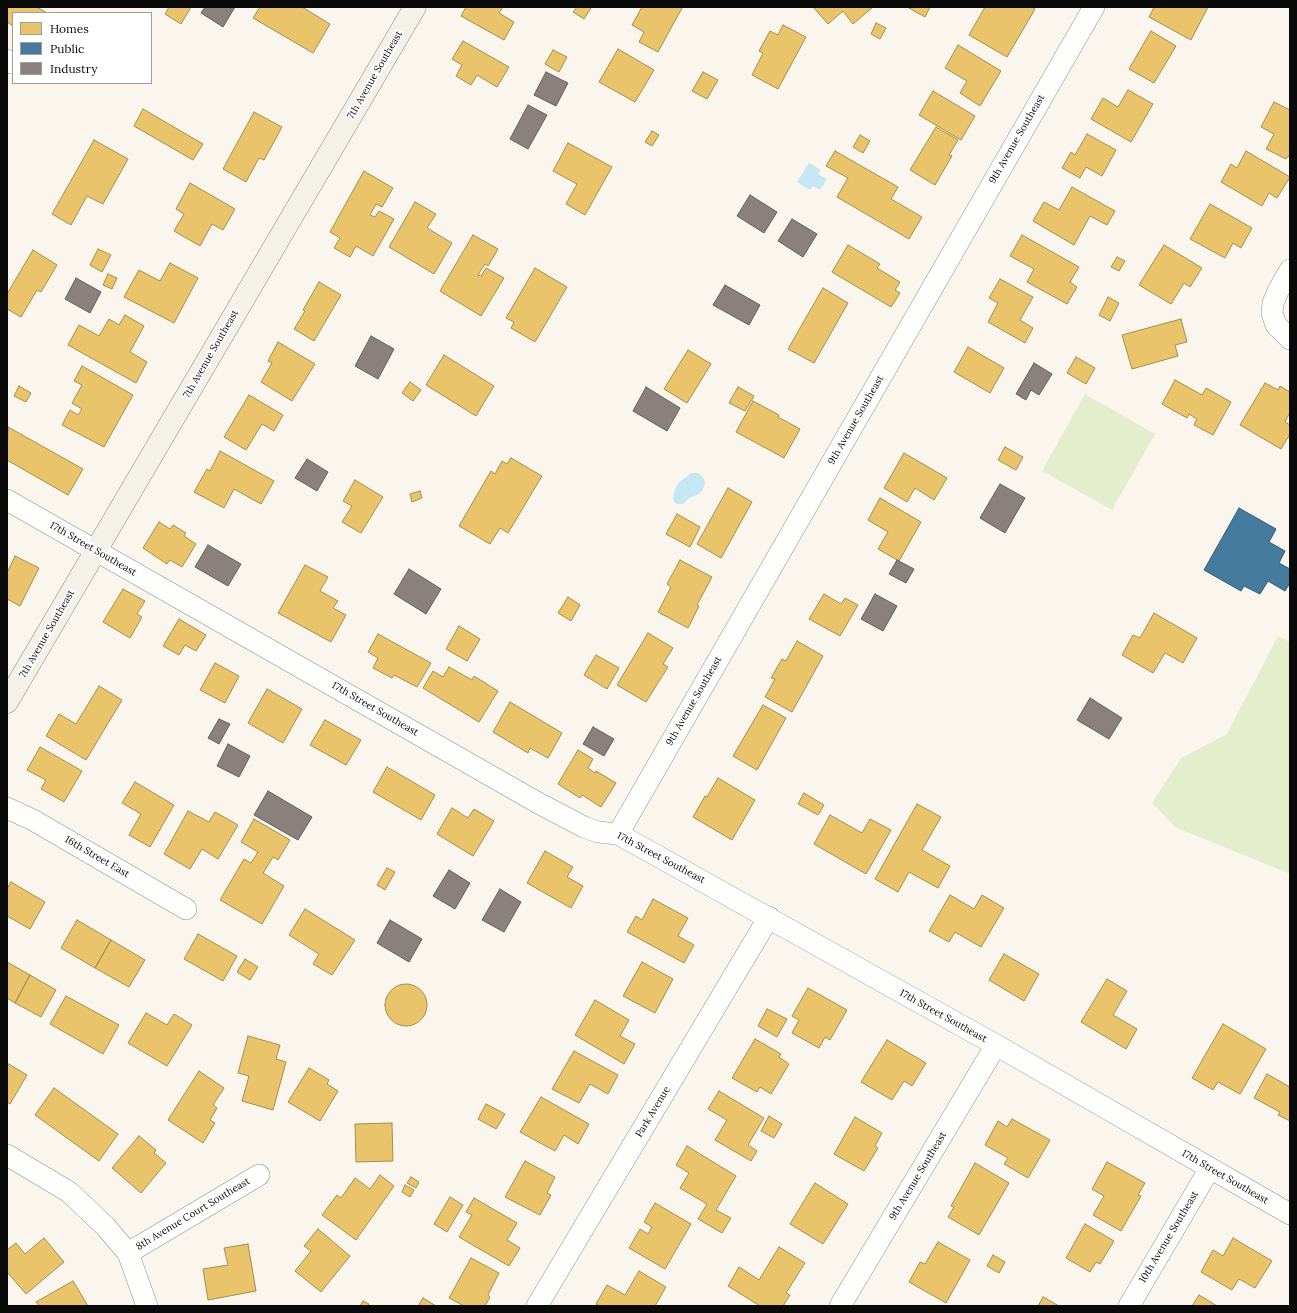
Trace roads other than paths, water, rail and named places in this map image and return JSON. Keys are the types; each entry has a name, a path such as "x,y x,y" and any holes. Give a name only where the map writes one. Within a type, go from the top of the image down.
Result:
{"street":[{"name":"7th Avenue Southeast","path":"7,702 414,7"},
{"name":"9th Avenue Southeast","path":"618,834 1094,7"},
{"path":"1290,270 1278,291 1273,303 1272,313 1276,325 1290,339"},
{"name":"17th Street Southeast","path":"7,500 566,818 598,832 618,834 769,917 996,1045 1290,1214"},
{"name":"16th Street East","path":"7,808 33,820 186,909"},
{"name":"Park Avenue","path":"537,1306 769,917"},
{"name":"9th Avenue Southeast","path":"840,1306 996,1045"},
{"path":"7,1155 69,1192 105,1226 128,1252 147,1306"},
{"name":"10th Avenue Southeast","path":"1129,1306 1210,1168"},
{"name":"8th Avenue Court Southeast","path":"128,1252 258,1175"}],"water":[{"path":"809,163 821,170 818,174 827,179 820,190 813,186 810,190 797,182"},
{"path":"691,473 698,473 703,477 705,482 703,490 699,494 689,498 683,504 677,504 674,502 673,496 677,484"}]}
